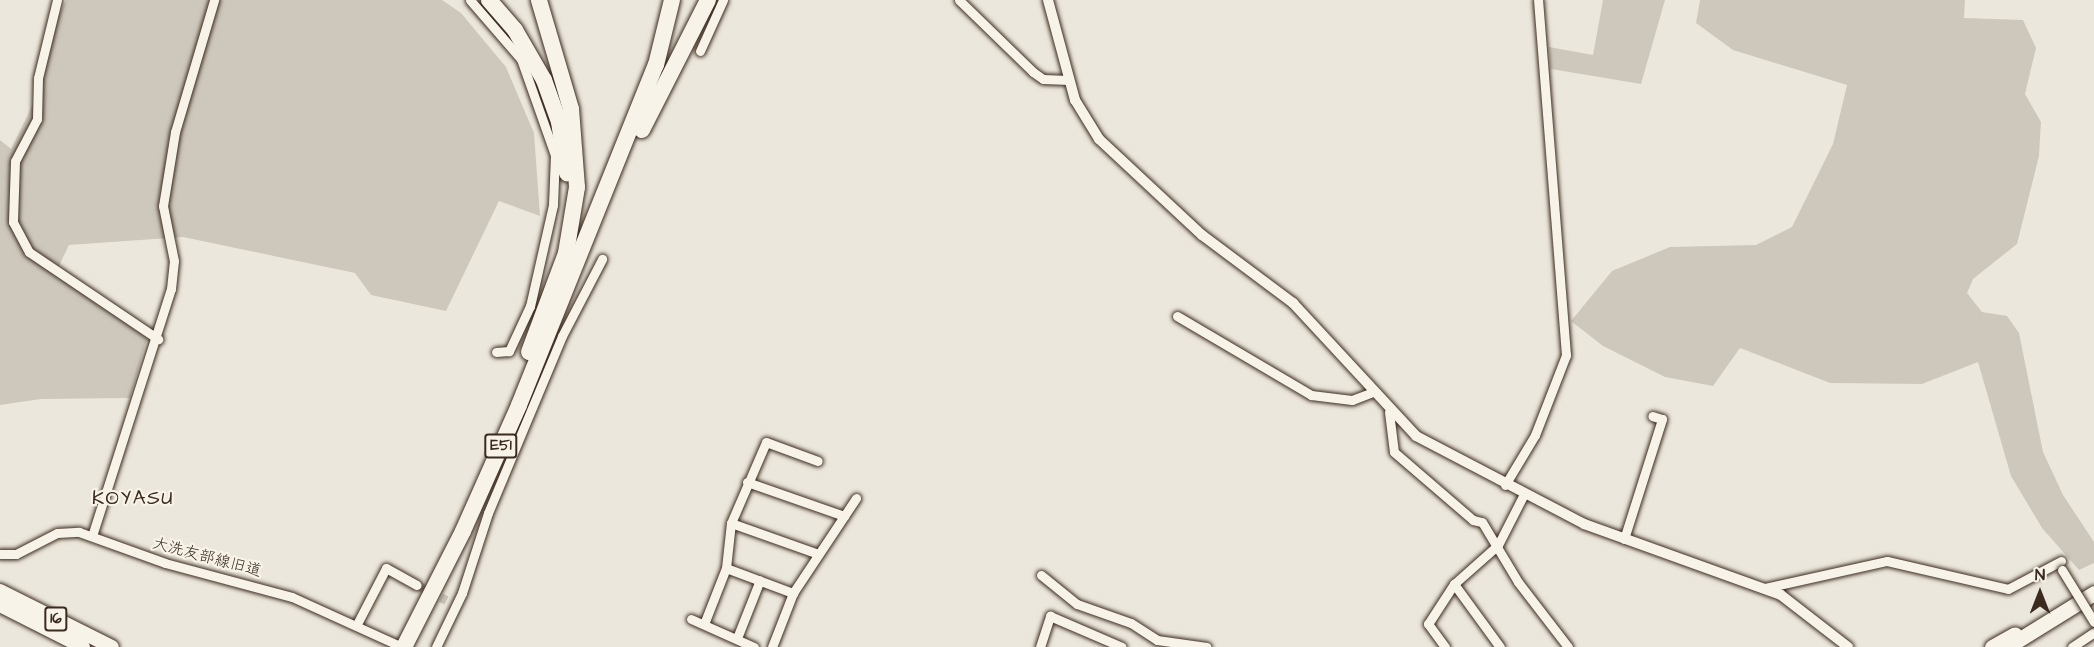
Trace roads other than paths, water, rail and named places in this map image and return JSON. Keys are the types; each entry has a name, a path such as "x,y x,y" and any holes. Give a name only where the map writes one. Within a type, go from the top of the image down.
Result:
{"highway":[{"path":"489,0 515,30 539,69 555,108 565,148 565,226 547,319"},
{"path":"539,0 571,109 577,169 569,242 547,319"},
{"path":"547,319 656,65 672,0"},
{"path":"547,319 708,0"},
{"name":"E51","path":"405,644 443,567 547,319"},
{"path":"2007,647 2094,593"},
{"path":"1992,647 2075,605"}],"main road":[{"name":"16","path":"0,591 112,647"},
{"name":"16","path":"0,605 83,647"}],"street":[{"path":"57,0 38,78 37,119 15,161 13,222 29,252 158,339"},
{"path":"92,536 158,339 174,261 163,206 175,132 214,0"},
{"path":"470,0 521,59 555,154 552,205 530,306 509,351 496,352"},
{"path":"700,51 723,0"},
{"path":"959,0 1033,72 1043,79 1069,80"},
{"path":"1048,0 1079,109 1099,139 1202,235 1293,303 1389,412 1436,450 1524,494 1624,539 1765,588 1793,601 1848,647"},
{"path":"1505,485 1535,435 1566,355 1538,0"},
{"path":"436,647 456,604 488,513 564,330 602,259"},
{"path":"1177,316 1257,367 1311,395 1352,400 1373,392"},
{"path":"1389,412 1394,452 1482,522 1498,545 1518,582 1568,647"},
{"path":"1624,539 1662,419 1652,416"},
{"path":"704,624 726,568 731,523 766,442 818,460"},
{"path":"747,482 844,516"},
{"path":"1445,647 1428,624 1454,584 1498,545 1524,494"},
{"path":"772,647 794,593 856,498"},
{"path":"731,523 818,554"},
{"name":"大洗友部線旧道","path":"0,554 28,550 57,533 92,536 165,563 292,597 405,644"},
{"path":"1765,588 1887,561 2008,589 2060,564 2094,622"},
{"path":"357,624 386,568 417,585"},
{"path":"726,568 794,593"},
{"path":"1041,574 1077,604 1131,623 1157,640 1207,647"},
{"path":"737,638 760,580"},
{"path":"1454,584 1500,647"},
{"path":"446,600 456,604"},
{"path":"1040,647 1050,616 1122,647"},
{"path":"692,619 754,647"},
{"path":"2072,647 2094,632"}],"tunnel":[{"path":"417,585 446,600"}],"district":[{"name":"KOYASU","path":"133,498"}]}
